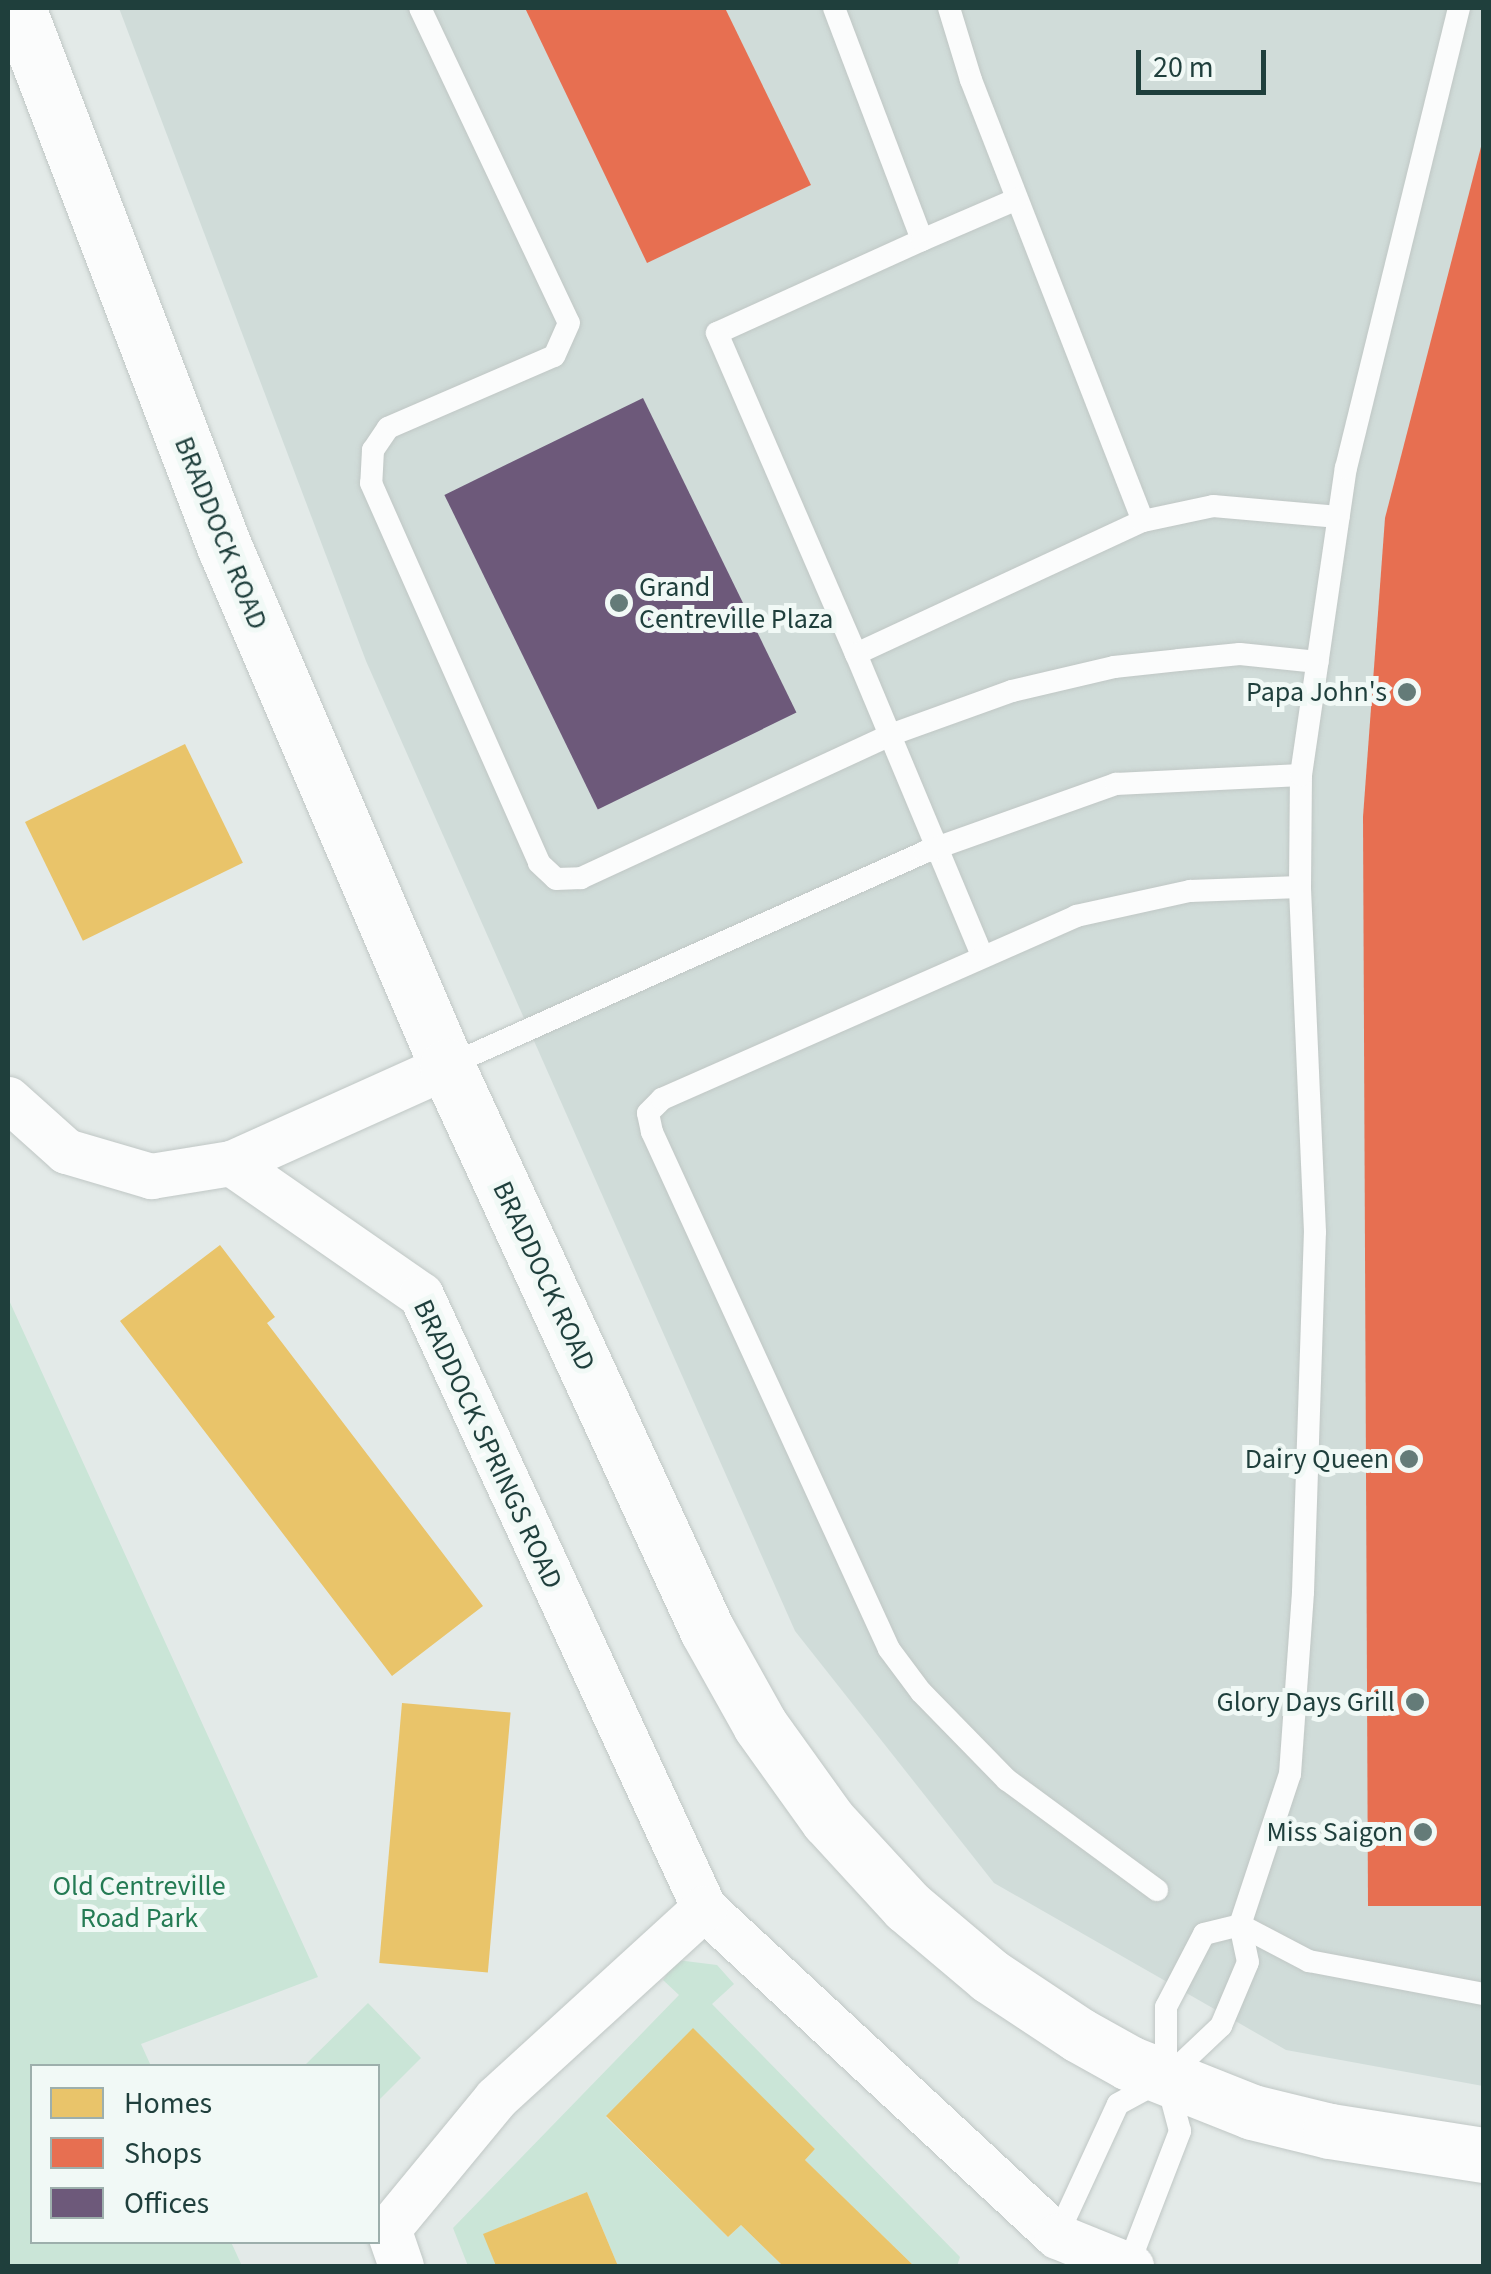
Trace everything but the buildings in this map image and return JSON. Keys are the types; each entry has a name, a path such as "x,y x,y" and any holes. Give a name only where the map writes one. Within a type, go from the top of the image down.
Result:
{"street":[{"name":"BRADDOCK ROAD","path":"18,8 224,546 447,1066 707,1630 760,1725 828,1820 907,1906 990,1976 1079,2036 1166,2078 1252,2112 1484,2156"},
{"path":"8,1100 66,1152 151,1176 231,1163 447,1066"},
{"name":"BRADDOCK SPRINGS ROAD","path":"231,1163 422,1295 704,1908 1047,2252 1129,2266"},
{"path":"400,2266 388,2229 496,2098 704,1908"}],"lane":[{"path":"420,8 569,322 554,356 388,428 373,450 371,483 539,863 556,879 581,878 890,735 1012,691 1114,667 1240,654 1318,662"},
{"path":"834,8 922,240"},
{"path":"949,8 1142,521"},
{"path":"1047,2252 1118,2104 1166,2078 1221,2026 1248,1962 1240,1925 1290,1774 1303,1592 1316,1232 1300,886 1301,776 1354,436 1459,8"},
{"path":"982,956 717,333 1018,199"},
{"path":"856,654 1142,521 1213,506 1339,517"},
{"path":"447,1066 938,848 1116,784 1301,776"},
{"path":"1157,1890 1007,1780 921,1692 889,1649 652,1132 648,1113 662,1100 1076,916 1171,896 1300,886"},
{"path":"1129,2266 1180,2131 1166,2078 1166,2007 1204,1934 1240,1925 1310,1961 1484,1994"}],"shaded area":[{"path":"119,8 1483,8 1483,2086 1286,2050 994,1883 795,1631 366,661"}],"green space":[{"name":"Old Centreville Road Park","path":"8,1298 318,1977 141,2044 150,2064 30,2064 30,2244 232,2244 242,2266 8,2266"},
{"path":"677,1960 717,1965 734,1984 712,2004 960,2257 957,2266 914,2266 805,2160 815,2149 693,2029 606,2117 728,2237 741,2225 783,2266 618,2266 587,2192 484,2234 496,2266 468,2266 453,2228 679,1995 663,1980"},
{"path":"368,2003 421,2058 380,2099 380,2064 306,2064"}],"place":[{"name":"Grand Centreville Plaza","path":"619,603"},
{"name":"Papa John's","path":"1407,692"},
{"name":"Dairy Queen","path":"1409,1459"},
{"name":"Glory Days Grill","path":"1415,1702"},
{"name":"Miss Saigon","path":"1423,1832"}]}
